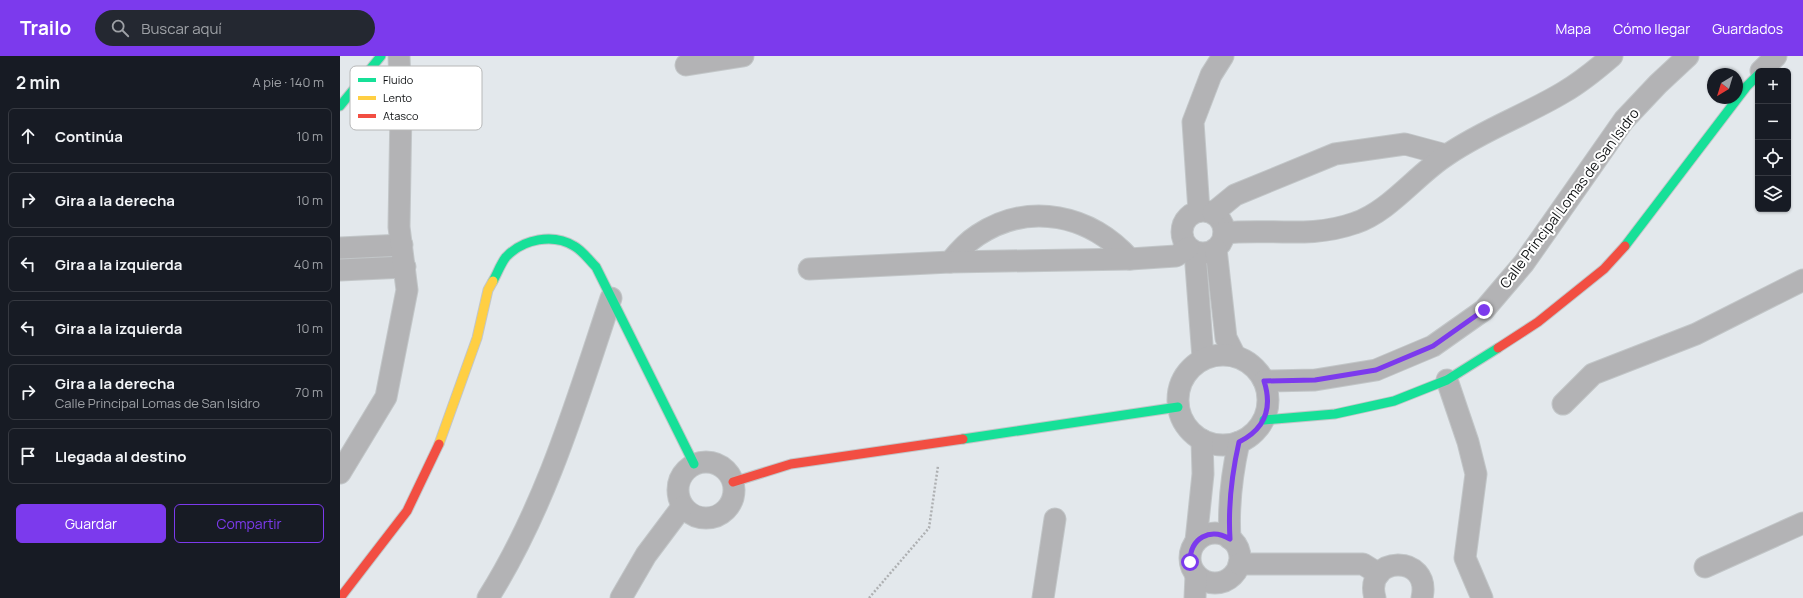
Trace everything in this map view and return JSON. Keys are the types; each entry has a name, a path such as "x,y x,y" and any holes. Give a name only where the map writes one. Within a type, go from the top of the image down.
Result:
{"street":[{"path":"373,66 381,56"},
{"path":"399,56 399,66"},
{"path":"686,66 743,56"},
{"path":"1223,56 1211,75 1193,122 1206,212 1222,223 1220,241 1226,338 1235,356"},
{"path":"1446,155 1405,144 1336,154 1235,195 1206,212 1192,213 1183,223 1182,237 1192,250 1202,254 1220,241 1246,231 1301,234 1331,231 1357,223 1381,208 1446,155 1564,92 1612,56"},
{"name":"Calle Principal Lomas de San Isidro","path":"1264,381 1315,380 1376,370 1433,346 1484,310 1524,263 1624,120 1658,84 1688,56"},
{"path":"1764,68 1776,56"},
{"path":"1264,420 1335,414 1394,401 1447,380 1538,322 1604,269 1621,250 1738,98 1755,78"},
{"path":"340,106 350,94"},
{"path":"340,473 386,397 407,290 399,226 401,130"},
{"path":"950,262 962,248 978,235 995,225 1013,219 1032,216 1051,216 1069,219 1086,226 1117,245 1130,259"},
{"path":"340,598 407,511 445,430 477,338 488,290 506,257 520,246 540,239 559,238 575,246 596,267 694,464"},
{"path":"340,248 402,245"},
{"path":"809,269 950,262 1130,259 1176,256 1192,250"},
{"path":"1192,250 1203,358"},
{"path":"340,270 405,267"},
{"path":"1563,404 1593,374 1696,334 1803,280"},
{"path":"488,598 509,565 562,446 612,298"},
{"path":"1224,354 1235,356 1247,361 1257,370 1264,381 1268,394 1268,407 1264,420 1253,433 1239,442 1226,445 1214,444 1202,440 1191,431 1182,420 1178,407 1178,392 1182,378 1191,367 1203,358 1224,354"},
{"path":"1447,380 1468,442 1476,474 1465,558 1482,598"},
{"path":"733,482 791,464 1178,407"},
{"path":"1196,541 1209,534 1216,533 1230,539 1238,550 1239,564 1230,578 1210,591 1192,569 1190,555 1196,541 1203,474 1202,440"},
{"path":"1230,539 1229,521 1235,460 1239,442"},
{"path":"713,462 725,470 733,482 733,500 729,508 714,518 705,519 696,517 682,507 677,492 680,477 686,469 694,464 713,462"},
{"path":"621,598 646,555 682,507"},
{"path":"1043,598 1055,519"},
{"path":"1706,567 1803,523"},
{"path":"1239,564 1363,564 1379,574"},
{"path":"1375,598 1374,583 1379,574 1390,566 1398,564 1413,569 1422,582 1422,598"},
{"path":"1195,598 1196,575"}],"path":[{"path":"869,598 929,528 941,442"}],"traffic: fast":[{"path":"373,66 381,56"},
{"path":"1625,246 1747,86 1755,78"},
{"path":"340,106 350,94"},
{"path":"493,281 506,257 513,251 529,242 548,239 557,240 566,242 580,250 596,267 694,464"},
{"path":"1264,420 1335,414 1394,401 1447,380 1498,348"},
{"path":"963,439 1178,407"}],"traffic: slow":[{"path":"439,444 477,338 488,290 493,281"}],"traffic: jam":[{"path":"1498,348 1538,322 1604,269 1625,246"},
{"path":"733,482 791,464 963,439"},
{"path":"340,598 407,511 439,444"}],"route":[{"path":"1190,562 1192,548 1196,541 1202,537 1216,533 1230,539 1229,521 1235,460 1239,442 1249,437 1257,430 1264,420 1268,407 1268,394 1264,381 1315,380 1376,370 1433,346 1484,310"}]}
